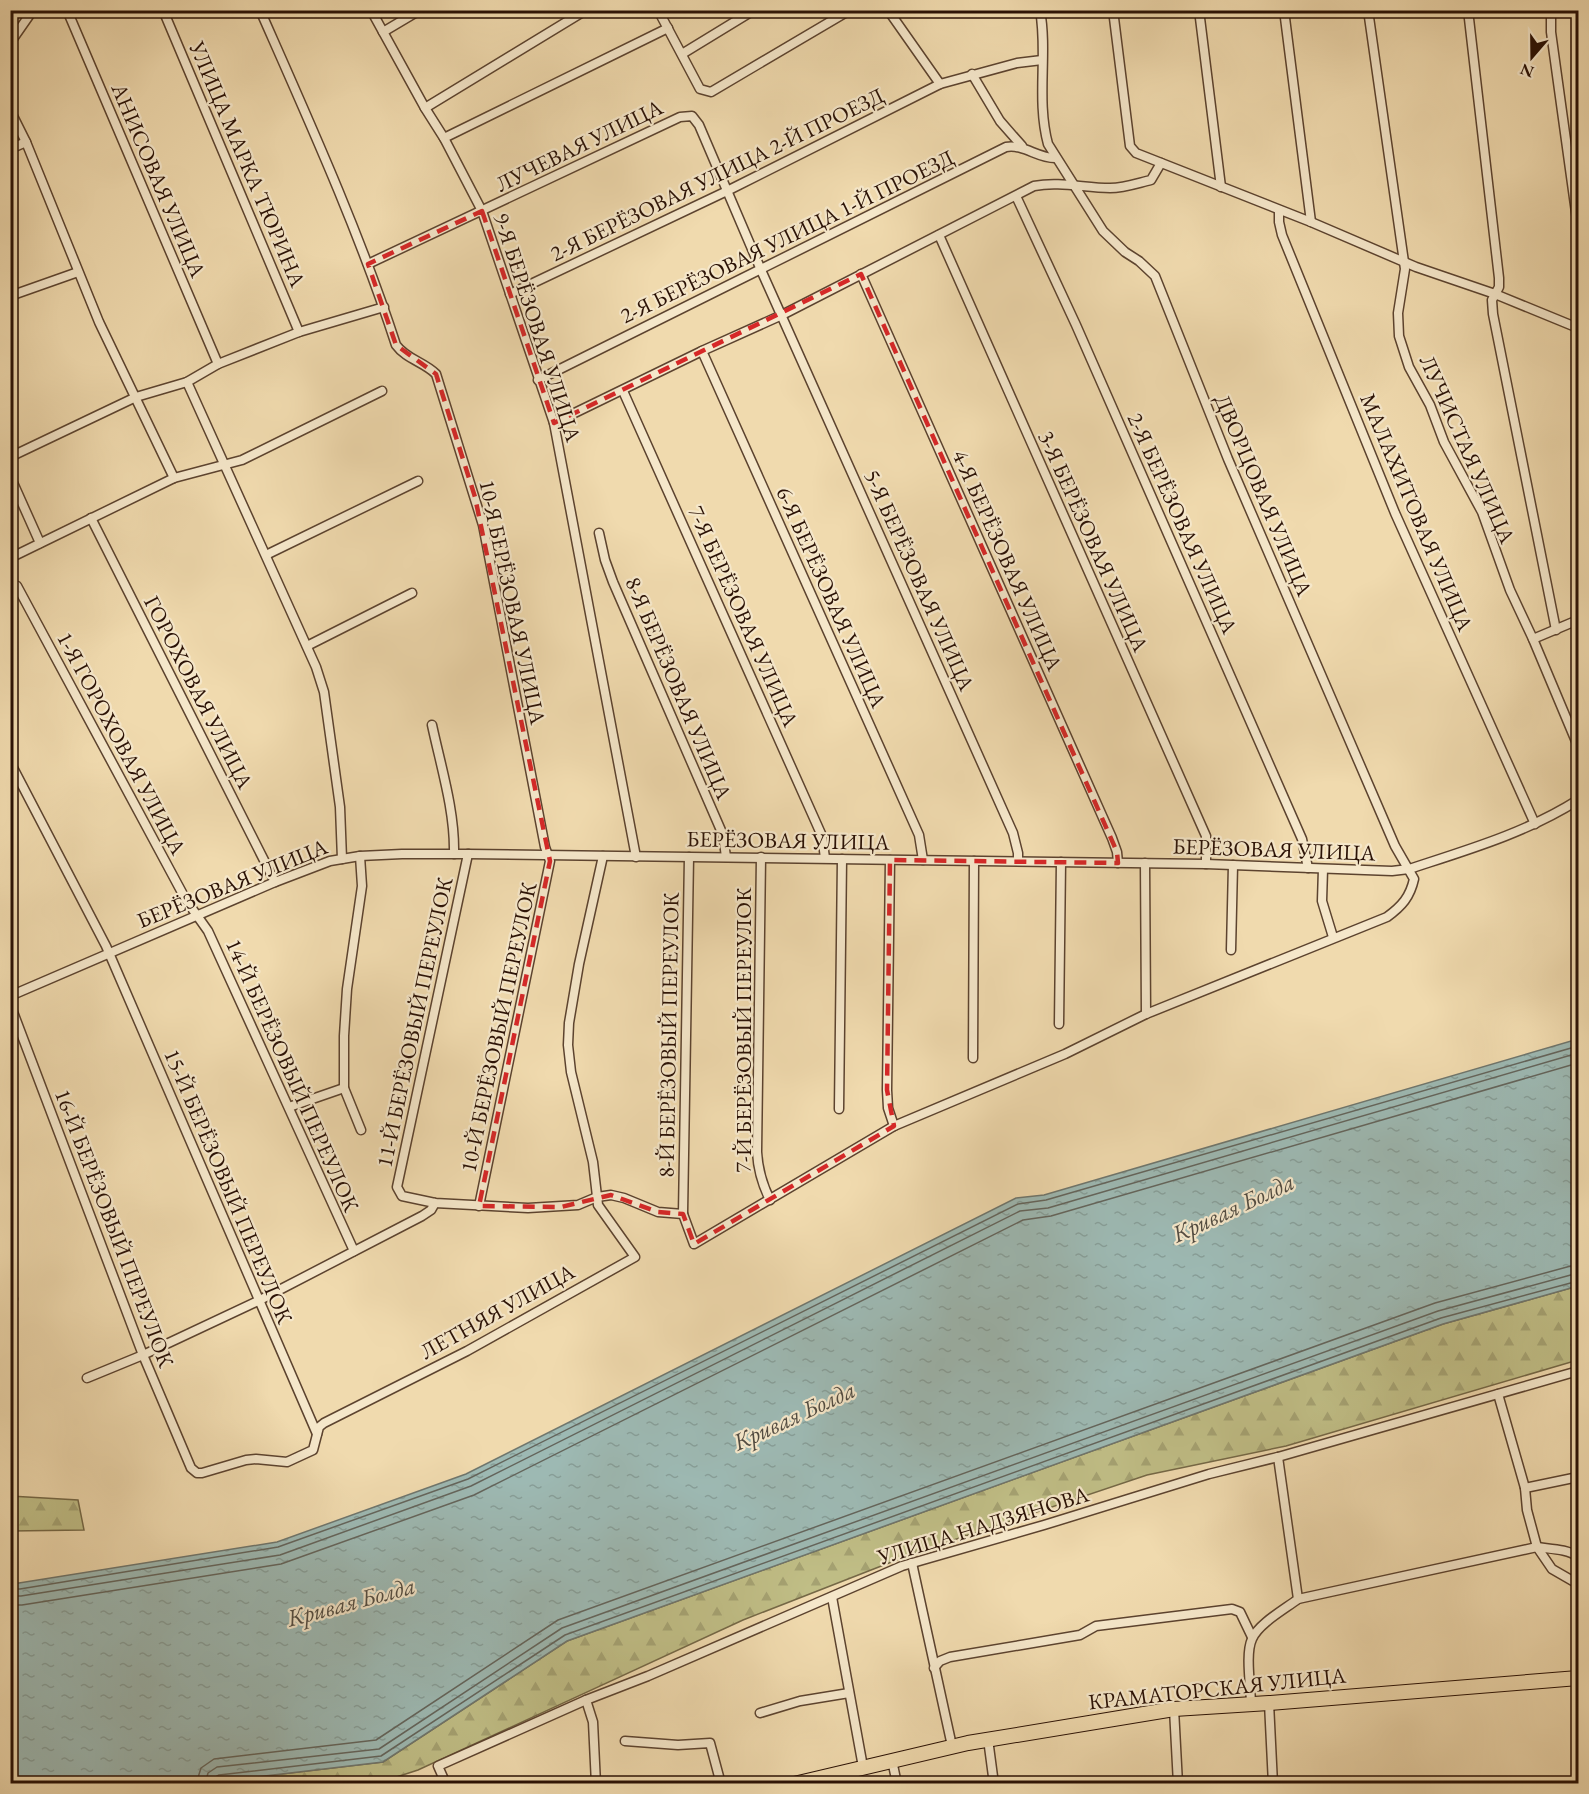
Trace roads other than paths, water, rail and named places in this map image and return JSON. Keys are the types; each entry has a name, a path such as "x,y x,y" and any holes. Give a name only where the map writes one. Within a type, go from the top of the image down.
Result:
{"main road":[{"name":"КРАМАТОРСКАЯ УЛИЦА","path":"794,1784 952,1746 1174,1709 1251,1705 1578,1678"}],"street":[{"path":"10,43 33,10"},
{"name":"АНИСОВАЯ УЛИЦА","path":"67,10 218,364"},
{"name":"УЛИЦА МАРКА ТЮРИНА","path":"163,10 299,332"},
{"name":"10-Я БЕРЁЗОВАЯ УЛИЦА","path":"260,10 368,264 396,345 401,351 428,366 436,374 483,525 545,847 549,855"},
{"name":"9-Я БЕРЁЗОВАЯ УЛИЦА","path":"371,10 444,138 482,212 554,423 636,857"},
{"path":"382,32 420,10"},
{"path":"425,108 586,10"},
{"path":"658,10 699,89 711,92 850,10"},
{"path":"682,54 754,10"},
{"path":"888,10 940,84"},
{"name":"ДВОРЦОВАЯ УЛИЦА","path":"1040,10 1044,128 1048,144 1103,231 1155,276 1237,480 1395,846 1409,869"},
{"path":"1113,10 1130,146 1136,153 1403,261 1495,294 1578,328"},
{"path":"1199,10 1221,187"},
{"path":"1284,10 1311,222"},
{"name":"ЛУЧИСТАЯ УЛИЦА","path":"1368,10 1403,261 1404,278 1397,325 1409,367 1430,405 1444,442 1482,512 1506,581 1578,746"},
{"path":"1468,10 1499,278 1499,287 1492,300 1493,314 1556,630"},
{"path":"1553,10 1551,32 1578,227"},
{"path":"444,138 668,28"},
{"name":"2-Я БЕРЁЗОВАЯ УЛИЦА 2-Й ПРОЕЗД","path":"510,294 727,191 940,84 1017,63 1042,60"},
{"path":"972,74 1000,121 1022,147 1048,158 1055,158"},
{"path":"10,110 26,142 99,322 174,478"},
{"name":"ЛУЧЕВАЯ УЛИЦА","path":"368,264 680,117 692,116"},
{"name":"5-Я БЕРЁЗОВАЯ УЛИЦА","path":"692,116 699,125 761,270 1013,832 1018,861"},
{"path":"10,149 26,142"},
{"name":"2-Я БЕРЁЗОВАЯ УЛИЦА 1-Й ПРОЕЗД","path":"538,380 1005,147 1022,147"},
{"path":"554,423 782,315 1035,186 1046,184 1110,188 1152,180 1161,163"},
{"name":"2-Я БЕРЁЗОВАЯ УЛИЦА","path":"1016,196 1076,325 1302,839 1308,868"},
{"name":"МАЛАХИТОВАЯ УЛИЦА","path":"1280,210 1279,222 1282,235 1386,491 1535,824"},
{"name":"3-Я БЕРЁЗОВАЯ УЛИЦА","path":"939,235 1206,836 1206,864"},
{"path":"10,296 78,272"},
{"name":"4-Я БЕРЁЗОВАЯ УЛИЦА","path":"861,274 1112,838 1118,852 1118,862"},
{"path":"10,457 136,397 187,382 218,364 299,332 384,307"},
{"name":"6-Я БЕРЁЗОВАЯ УЛИЦА","path":"702,351 919,835 923,860"},
{"path":"187,382 266,555 324,692 340,807 342,859"},
{"path":"10,558 174,478 242,460 382,391"},
{"name":"7-Я БЕРЁЗОВАЯ УЛИЦА","path":"623,391 822,836 825,858"},
{"path":"10,476 39,543"},
{"path":"266,555 418,481"},
{"name":"ГОРОХОВАЯ УЛИЦА","path":"91,518 275,882"},
{"name":"8-Я БЕРЁЗОВАЯ УЛИЦА","path":"599,534 604,560 613,582 723,835 726,857"},
{"name":"1-Я ГОРОХОВАЯ УЛИЦА","path":"17,586 186,900 198,915"},
{"path":"306,646 412,593"},
{"path":"1533,639 1578,620"},
{"path":"432,725 449,803 454,854"},
{"name":"15-Й БЕРЁЗОВЫЙ ПЕРЕУЛОК","path":"10,762 109,952 317,1434"},
{"name":"БЕРЁЗОВАЯ УЛИЦА","path":"10,996 275,882 330,861 360,856 468,854 1118,862 1392,871 1409,869 1509,835 1535,824 1578,800"},
{"name":"11-Й БЕРЁЗОВЫЙ ПЕРЕУЛОК","path":"435,1203 402,1196 397,1188 468,854"},
{"name":"10-Й БЕРЁЗОВЫЙ ПЕРЕУЛОК","path":"479,1206 550,869 549,855"},
{"path":"360,856 362,886 347,989 344,1088 361,1130"},
{"path":"597,1197 593,1161 571,1072 568,1045 569,1023 579,964 603,856"},
{"name":"8-Й БЕРЁЗОВЫЙ ПЕРЕУЛОК","path":"683,1214 689,857"},
{"name":"7-Й БЕРЁЗОВЫЙ ПЕРЕУЛОК","path":"761,857 758,1168 770,1200"},
{"path":"838,1109 842,859"},
{"path":"890,860 887,1090 888,1108 894,1126"},
{"path":"973,1058 974,861"},
{"path":"1059,1024 1061,862"},
{"path":"1145,863 1146,1014"},
{"path":"1231,950 1233,865"},
{"path":"1323,869 1322,901 1333,937"},
{"path":"87,1378 143,1355 258,1301 422,1216 431,1210 435,1203 561,1208 611,1195 658,1212 683,1214 694,1244 894,1126 1065,1054 1146,1014 1387,917 1403,905 1411,890 1414,879 1409,869"},
{"name":"14-Й БЕРЁЗОВЫЙ ПЕРЕУЛОК","path":"198,915 208,931 354,1251"},
{"name":"16-Й БЕРЁЗОВЫЙ ПЕРЕУЛОК","path":"10,1004 143,1355 193,1471 202,1473 256,1459 287,1462 313,1450 317,1434"},
{"path":"289,1107 344,1088"},
{"name":"ЛЕТНЯЯ УЛИЦА","path":"317,1434 319,1427 324,1423 467,1351 635,1257 603,1214 597,1197"},
{"path":"10,1292 13,1299 11,1304"},
{"name":"УЛИЦА НАДЗЯНОВА","path":"446,1784 438,1766 586,1700 648,1676 912,1563 1209,1474 1278,1457 1578,1371"},
{"path":"1498,1395 1525,1488 1527,1510 1537,1547 1552,1569 1578,1584"},
{"path":"1278,1457 1298,1599"},
{"path":"1525,1488 1578,1477"},
{"path":"1251,1705 1249,1647 1252,1637 1261,1627 1298,1599 1537,1547 1577,1553"},
{"path":"912,1563 952,1746"},
{"path":"832,1596 863,1767"},
{"path":"934,1668 940,1661 950,1657 1080,1635 1096,1626 1232,1609 1240,1612 1252,1637"},
{"path":"760,1713 800,1701 849,1693"},
{"path":"586,1700 593,1722 596,1784"},
{"path":"1269,1703 1273,1784"},
{"path":"1174,1709 1178,1784"},
{"path":"988,1739 994,1784"},
{"path":"625,1741 678,1745 710,1743 722,1784"},
{"path":"892,1760 897,1784"}],"water":[{"name":"Кривая Болда","path":"1578,1039 1578,1286 1443,1324 567,1641 383,1762 197,1784 11,1783 11,1583 277,1542 466,1474 1016,1198 1044,1195"}]}
